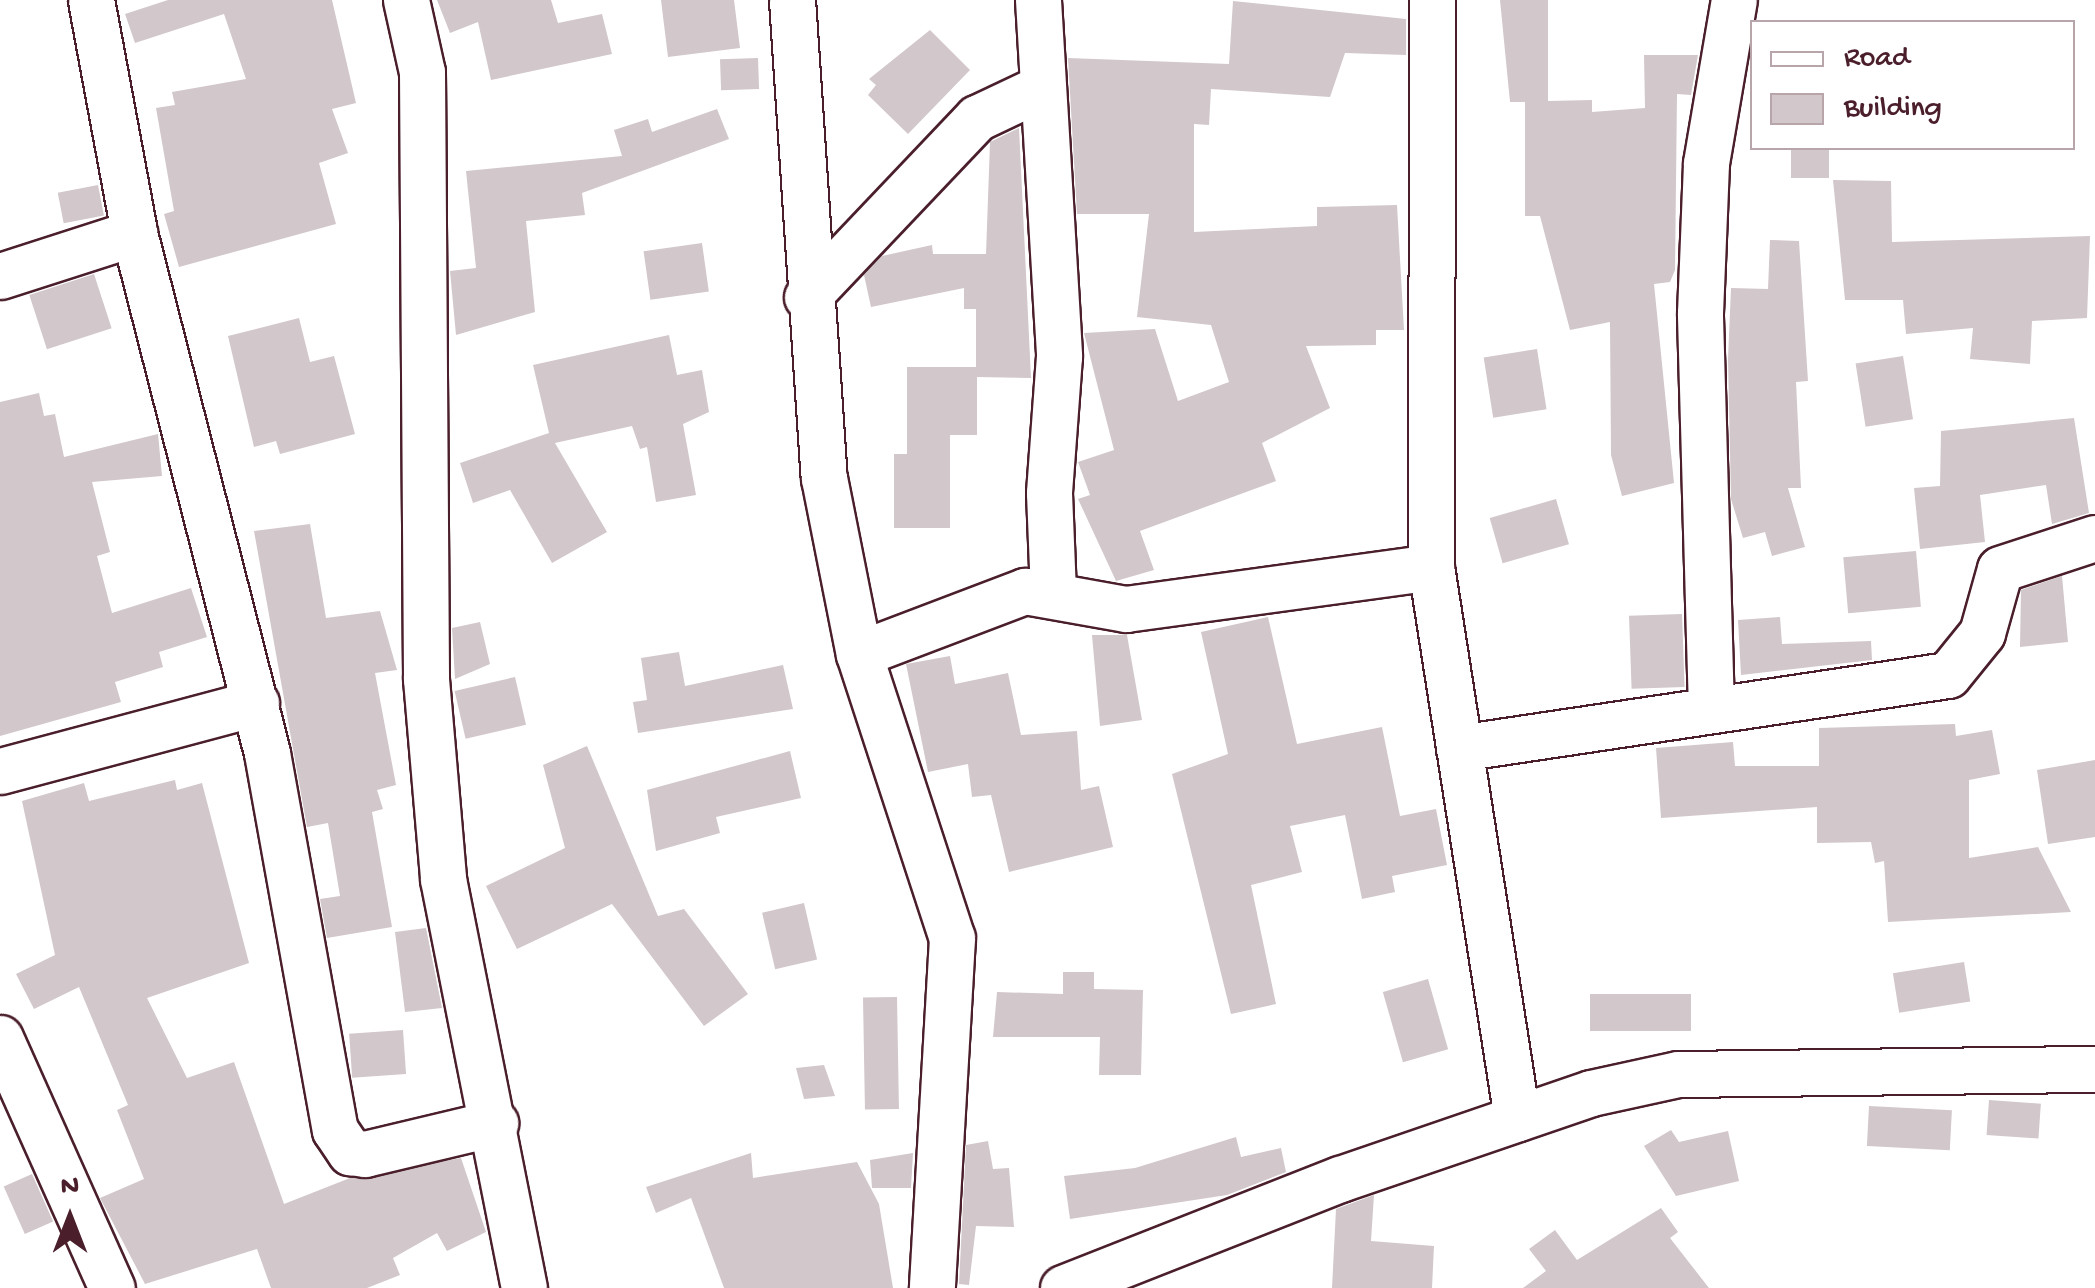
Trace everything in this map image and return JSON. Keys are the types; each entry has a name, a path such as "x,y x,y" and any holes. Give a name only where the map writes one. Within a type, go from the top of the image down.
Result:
{"street":[{"path":"92,0 134,233 256,703 342,1144 365,1154 495,1123"},
{"path":"406,0 422,72 426,680 444,880 495,1123 524,1288"},
{"path":"792,0 807,297 824,478 859,654 952,938 932,1288"},
{"path":"1038,0 1036,90 1051,140 1059,356 1049,493 1053,591"},
{"path":"1432,0 1431,568 1516,1118"},
{"path":"1710,710 1700,313 1706,163 1734,0"},
{"path":"807,297 977,118 1036,90"},
{"path":"0,276 134,233"},
{"path":"1459,748 1948,675 1982,633 2000,569 2095,538"},
{"path":"859,654 995,597 1053,591 1126,609 1431,568"},
{"path":"0,771 256,703"},
{"path":"0,1038 112,1288"},
{"path":"1064,1288 1516,1118 1678,1074 2095,1069"}],"building":[{"path":"168,0 332,0 356,103 332,109 348,153 319,163 336,224 179,267 164,214 174,211 156,108 175,105 172,92 246,79 224,14 135,43 125,14"},
{"path":"437,0 551,0 558,23 602,14 612,54 491,80 478,22 450,33"},
{"path":"661,0 734,0 740,48 668,57"},
{"path":"1500,0 1548,0 1548,101 1592,100 1592,112 1645,108 1644,55 1698,55 1691,95 1677,94 1675,270 1670,282 1654,284 1674,483 1622,496 1611,455 1610,322 1570,330 1540,216 1525,216 1525,102 1510,102"},
{"path":"1233,1 1406,19 1406,55 1345,53 1330,97 1211,89 1209,125 1194,124 1194,232 1317,226 1317,207 1397,205 1404,330 1376,330 1376,345 1306,346 1330,408 1262,443 1276,481 1140,531 1154,570 1116,581 1078,499 1090,495 1078,462 1114,450 1084,333 1155,329 1178,401 1229,382 1211,325 1137,317 1149,214 1077,214 1068,58 1229,64"},
{"path":"930,30 970,70 908,134 868,95 876,85 869,79"},
{"path":"758,58 759,89 721,90 720,59"},
{"path":"717,109 729,139 582,193 585,215 526,221 535,312 456,335 450,271 476,268 466,171 622,156 614,130 648,119 652,132"},
{"path":"1019,128 1031,378 977,377 977,435 950,435 950,528 894,528 894,454 907,454 907,367 976,367 976,309 964,309 964,288 871,307 864,275 882,256 932,245 933,254 986,254 990,142"},
{"path":"1791,150 1829,150 1829,178 1791,178"},
{"path":"1833,180 1891,181 1892,242 2090,236 2087,318 2032,321 2030,364 1970,359 1973,328 1906,334 1903,300 1845,300"},
{"path":"98,185 104,215 64,223 58,193"},
{"path":"1770,240 1799,241 1808,381 1796,382 1801,488 1788,488 1805,547 1772,556 1765,532 1743,538 1731,499 1728,359 1731,288 1768,289"},
{"path":"702,243 709,292 650,300 644,251"},
{"path":"94,274 112,328 47,349 29,295"},
{"path":"299,318 310,362 334,356 355,434 280,454 276,441 254,447 228,336"},
{"path":"669,335 677,375 702,370 709,412 683,424 696,495 656,502 647,447 640,449 632,426 555,443 607,532 552,563 510,490 473,503 460,463 549,433 533,365"},
{"path":"1537,349 1547,409 1493,418 1484,357"},
{"path":"1903,356 1913,419 1866,427 1856,364"},
{"path":"39,393 44,416 55,414 64,457 158,434 162,476 92,482 110,552 97,556 112,613 191,588 207,637 159,652 163,667 115,682 121,702 0,736 0,402"},
{"path":"2074,418 2089,513 2052,524 2046,485 1980,495 1985,542 1920,549 1914,488 1940,486 1941,431"},
{"path":"1556,499 1569,544 1503,563 1490,518"},
{"path":"310,524 326,618 380,611 397,670 375,673 396,785 377,790 383,809 372,812 392,927 327,938 320,899 340,896 328,823 307,827 254,531"},
{"path":"1916,551 1921,607 1848,613 1843,557"},
{"path":"2062,576 2068,642 2020,647 2021,590"},
{"path":"1682,614 1685,687 1632,689 1629,616"},
{"path":"1268,617 1297,744 1382,727 1400,816 1436,809 1447,865 1392,876 1395,892 1362,899 1345,815 1290,826 1302,872 1251,885 1276,1004 1231,1014 1172,774 1228,754 1201,632"},
{"path":"1780,617 1782,644 1871,641 1872,660 1741,675 1738,620"},
{"path":"480,622 490,664 455,679 452,628"},
{"path":"1092,635 1127,635 1142,720 1100,726"},
{"path":"679,652 685,686 783,665 793,709 638,733 633,702 647,700 641,658"},
{"path":"950,656 955,684 1008,673 1021,735 1077,731 1081,790 1099,786 1113,847 1009,872 991,795 972,797 968,764 928,772 906,664"},
{"path":"515,677 526,725 466,739 455,691"},
{"path":"1955,724 1956,736 1992,730 2000,774 1969,780 1969,858 2038,847 2071,912 1888,922 1884,861 1875,863 1871,842 1817,843 1817,807 1661,818 1656,748 1733,742 1735,766 1819,766 1819,728"},
{"path":"587,746 658,916 684,909 748,994 704,1026 612,904 517,949 486,886 565,848 543,765"},
{"path":"790,751 801,798 716,817 720,833 656,851 647,790"},
{"path":"2095,760 2095,837 2048,844 2037,770"},
{"path":"175,780 177,790 202,783 249,963 147,998 187,1078 234,1062 284,1204 350,1178 461,1158 486,1232 447,1251 437,1233 393,1258 400,1275 367,1288 271,1288 257,1249 145,1284 100,1198 144,1179 117,1110 128,1105 79,987 34,1009 16,974 55,955 22,801 84,783 89,801"},
{"path":"804,903 817,960 775,969 762,913"},
{"path":"426,928 442,1008 405,1012 395,932"},
{"path":"1964,962 1970,1002 1899,1013 1893,973"},
{"path":"1063,972 1094,972 1094,989 1143,990 1141,1075 1099,1075 1100,1037 993,1037 997,992 1063,994"},
{"path":"1428,979 1448,1049 1403,1062 1383,992"},
{"path":"1590,994 1691,994 1691,1031 1590,1031"},
{"path":"897,997 899,1109 865,1110 863,998"},
{"path":"403,1030 406,1074 352,1078 349,1034"},
{"path":"824,1065 835,1096 804,1099 796,1068"},
{"path":"1989,1100 2041,1104 2038,1139 1987,1135"},
{"path":"1869,1106 1952,1110 1950,1150 1867,1146"},
{"path":"1671,1130 1679,1142 1728,1131 1739,1181 1676,1196 1644,1146"},
{"path":"1236,1137 1241,1157 1281,1148 1286,1172 1227,1195 1070,1219 1064,1176 1135,1168"},
{"path":"988,1141 993,1169 1009,1168 1014,1227 976,1226 969,1285 959,1284 966,1145"},
{"path":"751,1153 753,1178 857,1162 879,1204 893,1288 724,1288 691,1198 656,1213 646,1187"},
{"path":"913,1153 911,1188 872,1188 870,1160"},
{"path":"32,1174 53,1222 25,1234 4,1187"},
{"path":"1374,1195 1371,1241 1434,1246 1432,1288 1332,1288 1336,1209"},
{"path":"1661,1208 1678,1232 1670,1238 1709,1288 1523,1288 1546,1271 1529,1249 1555,1230 1577,1260"}]}
